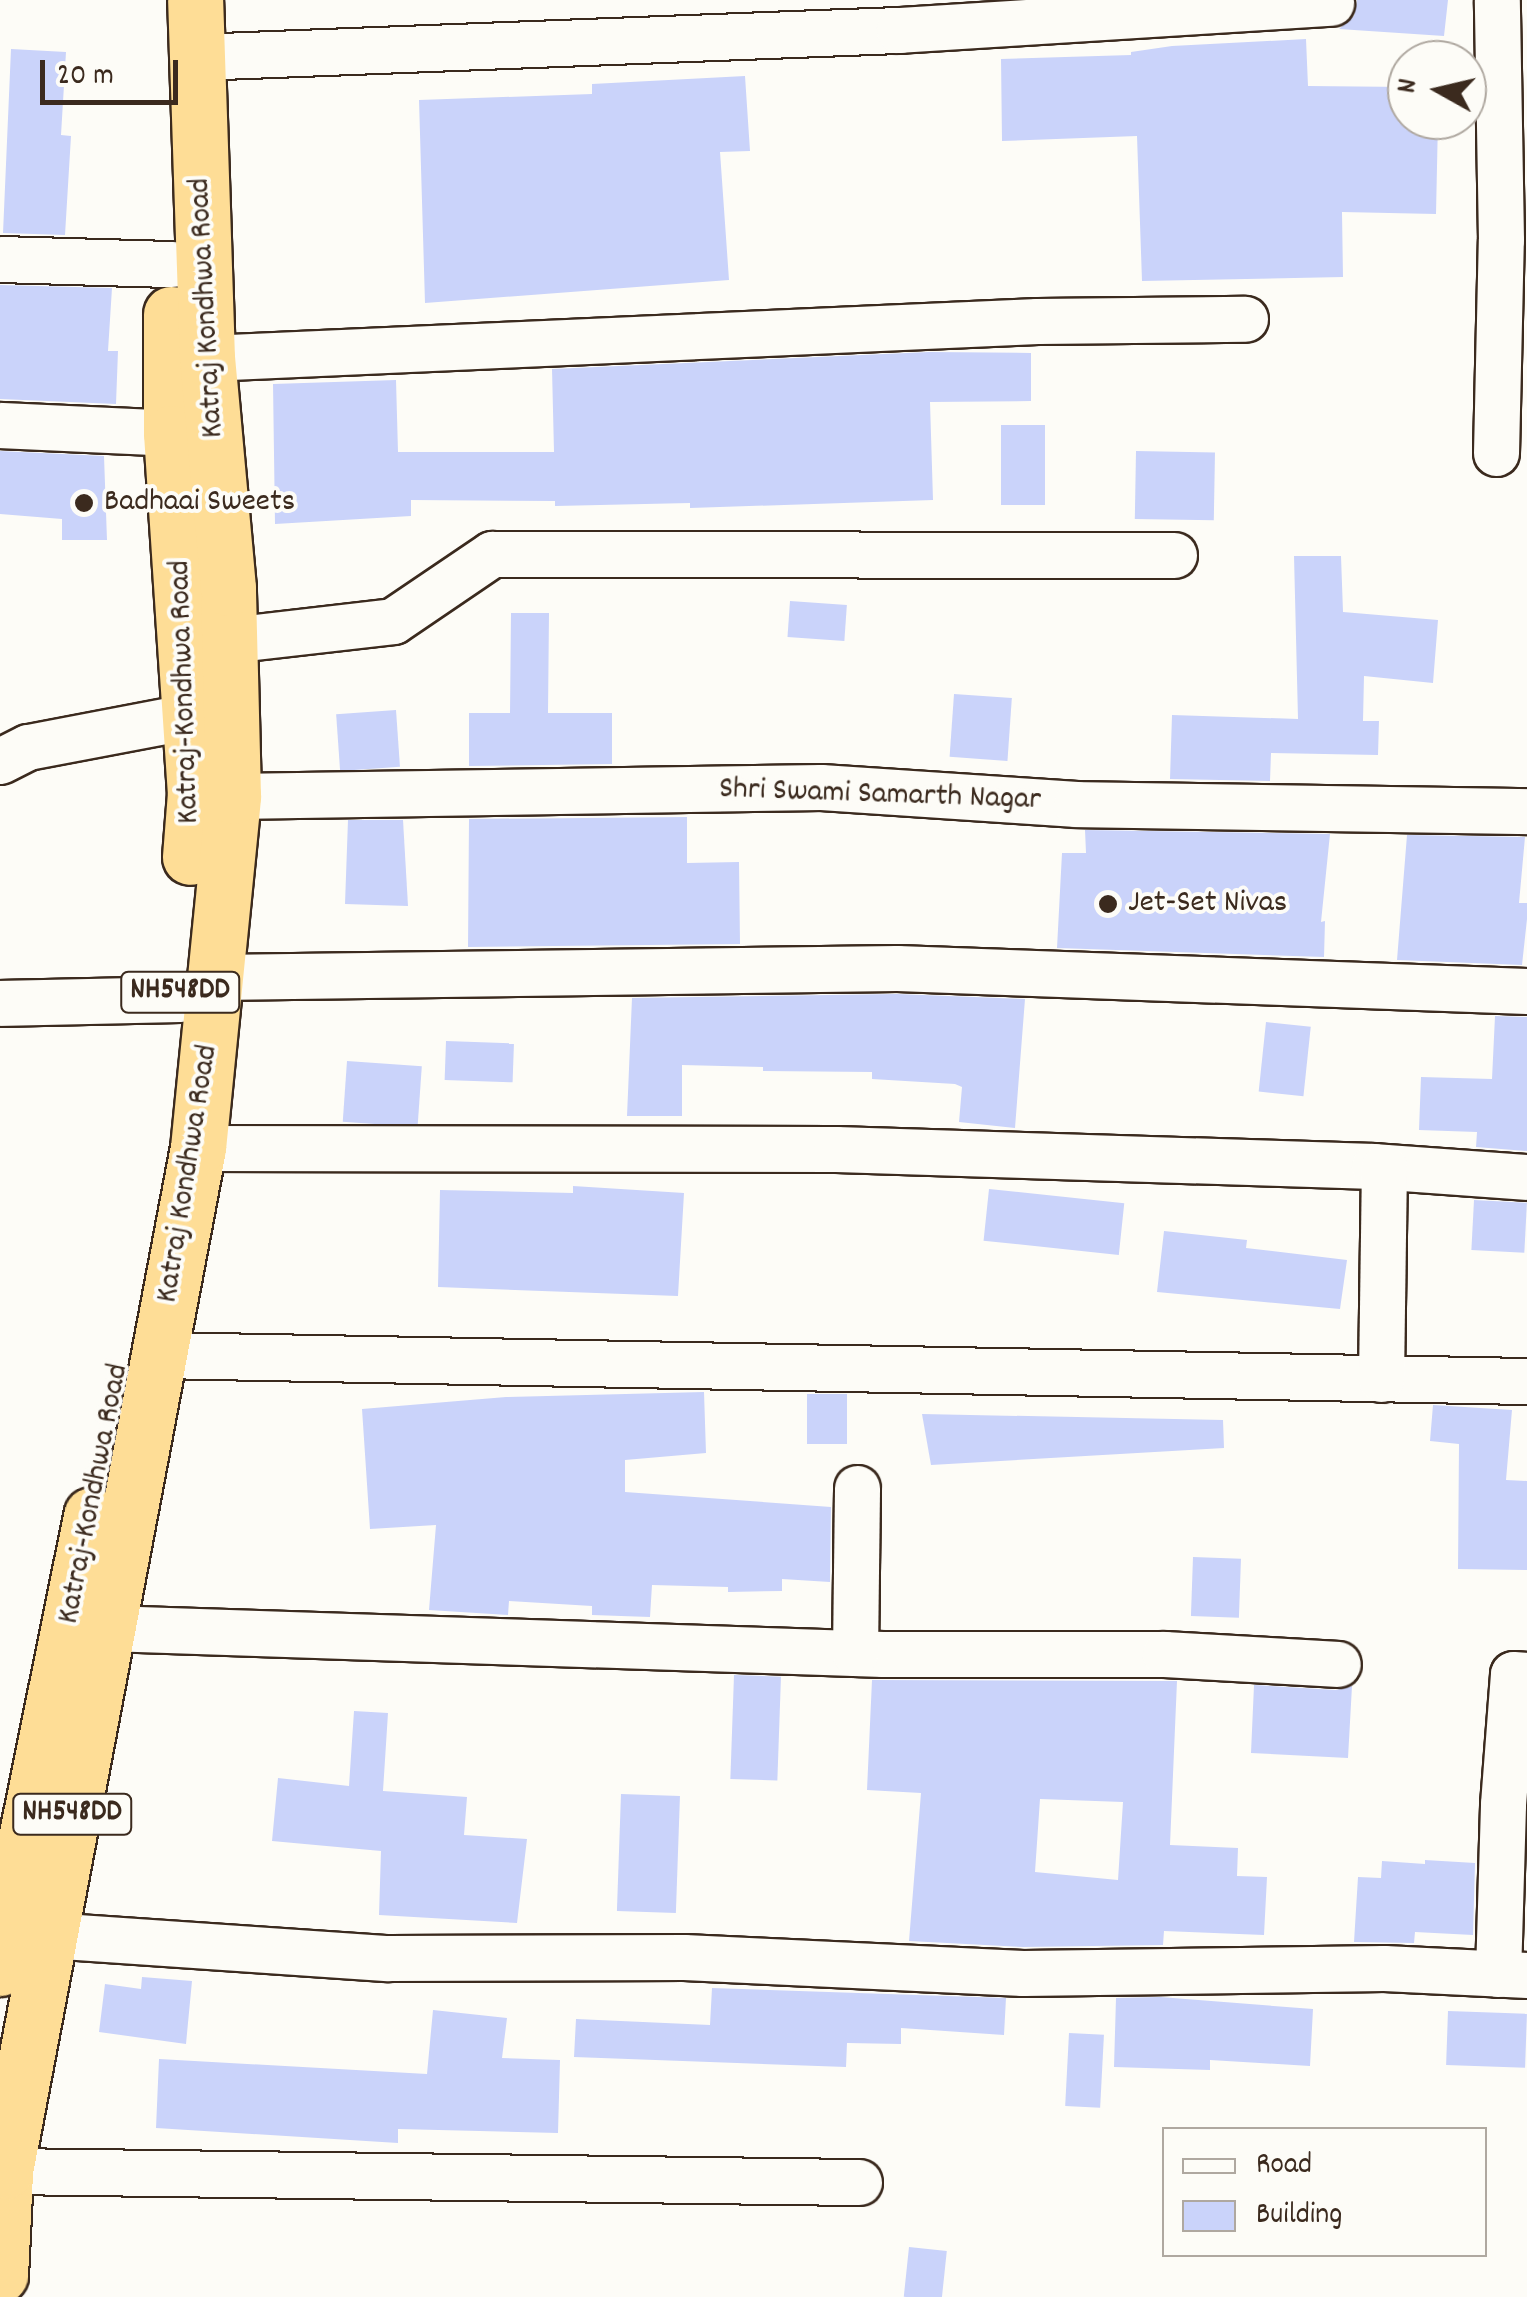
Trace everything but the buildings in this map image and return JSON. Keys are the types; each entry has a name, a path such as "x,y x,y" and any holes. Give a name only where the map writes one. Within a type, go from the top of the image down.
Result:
{"highway":[{"name":"Katraj-Kondhwa Road","path":"0,1968 123,1358 166,1118 198,988 190,716 193,433 172,264 160,0"},
{"name":"Katraj Kondhwa Road","path":"0,2275 5,2171 198,1148 198,988 233,796 229,640 193,433 207,358 195,0"}],"street":[{"path":"195,57 899,30 1331,3"},
{"path":"1496,452 1508,18"},
{"path":"0,259 172,264"},
{"path":"207,358 1037,321 1244,319"},
{"path":"0,425 193,433"},
{"path":"229,640 393,622 492,554 1174,555"},
{"path":"0,760 28,747 190,716"},
{"name":"Shri Swami Samarth Nagar","path":"233,796 821,787 1076,804 1527,811"},
{"path":"0,1002 198,988 898,968 1527,991"},
{"path":"198,1148 836,1149 1384,1166 1527,1177"},
{"path":"1381,1378 1384,1166"},
{"path":"159,1355 1527,1381"},
{"path":"854,1653 857,1488"},
{"path":"108,1628 854,1653 1165,1654 1338,1664"},
{"path":"48,1935 388,1958 684,1957 1023,1973 1384,1968 1513,1975 1503,1804 1512,1674 1527,1675"},
{"path":"5,2171 859,2182"}],"place":[{"name":"Badhaai Sweets","path":"84,503"},
{"name":"Jet-Set Nivas","path":"1108,904"}]}
